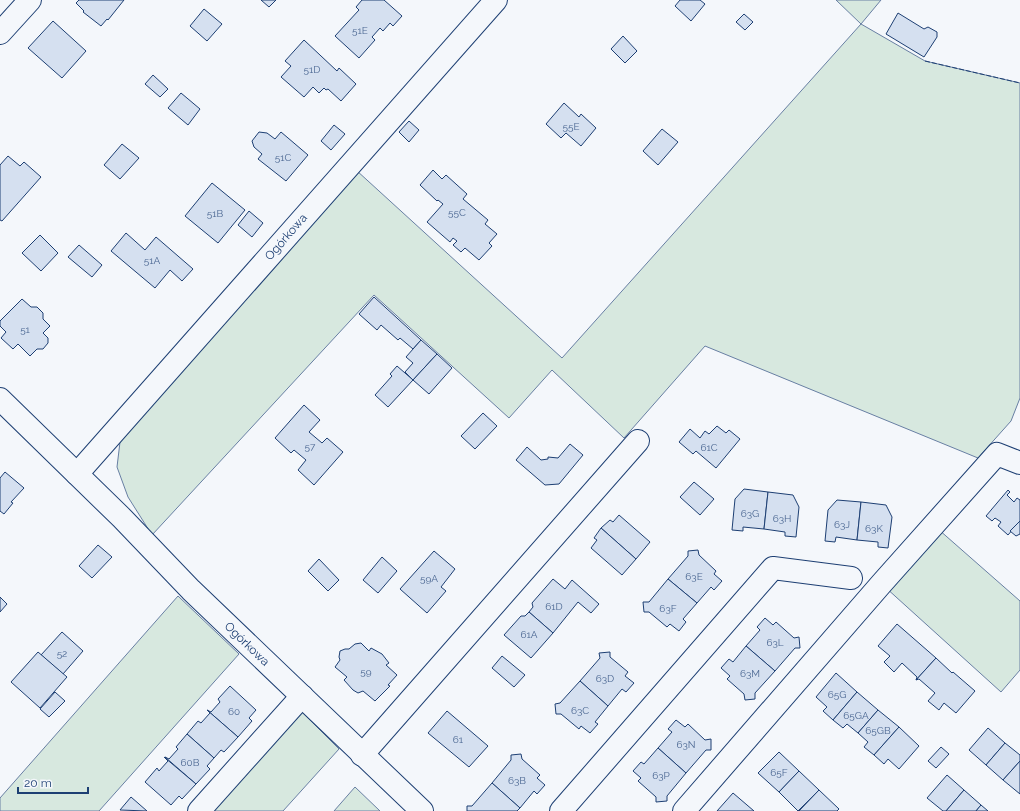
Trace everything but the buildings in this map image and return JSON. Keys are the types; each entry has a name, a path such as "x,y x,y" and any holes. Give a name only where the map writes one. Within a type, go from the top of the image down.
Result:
{"street":[{"path":"0,33 30,0"},
{"name":"Ogórkowa","path":"77,474 496,0"},
{"name":"Ogórkowa","path":"0,399 77,474 191,590 422,811"},
{"path":"362,755 638,441"},
{"path":"684,811 882,582 997,454 1020,463"},
{"path":"561,811 773,568 852,578"},
{"path":"199,811 302,696"}],"shaded area":[{"path":"836,0 881,0 861,24"},
{"path":"861,24 925,61 1020,83 1020,398 1011,421 978,458 705,346 624,438 552,370 509,418 374,295 152,535 128,497 117,467 120,442 356,170 562,358"},
{"path":"938,529 1020,601 1020,670 1001,692 885,587"},
{"path":"178,596 239,654 99,811 0,811 0,798"},
{"path":"302,712 339,749 283,811 213,811"},
{"path":"355,787 380,811 334,811"}],"fence":[{"path":"925,61 1020,83"}]}
